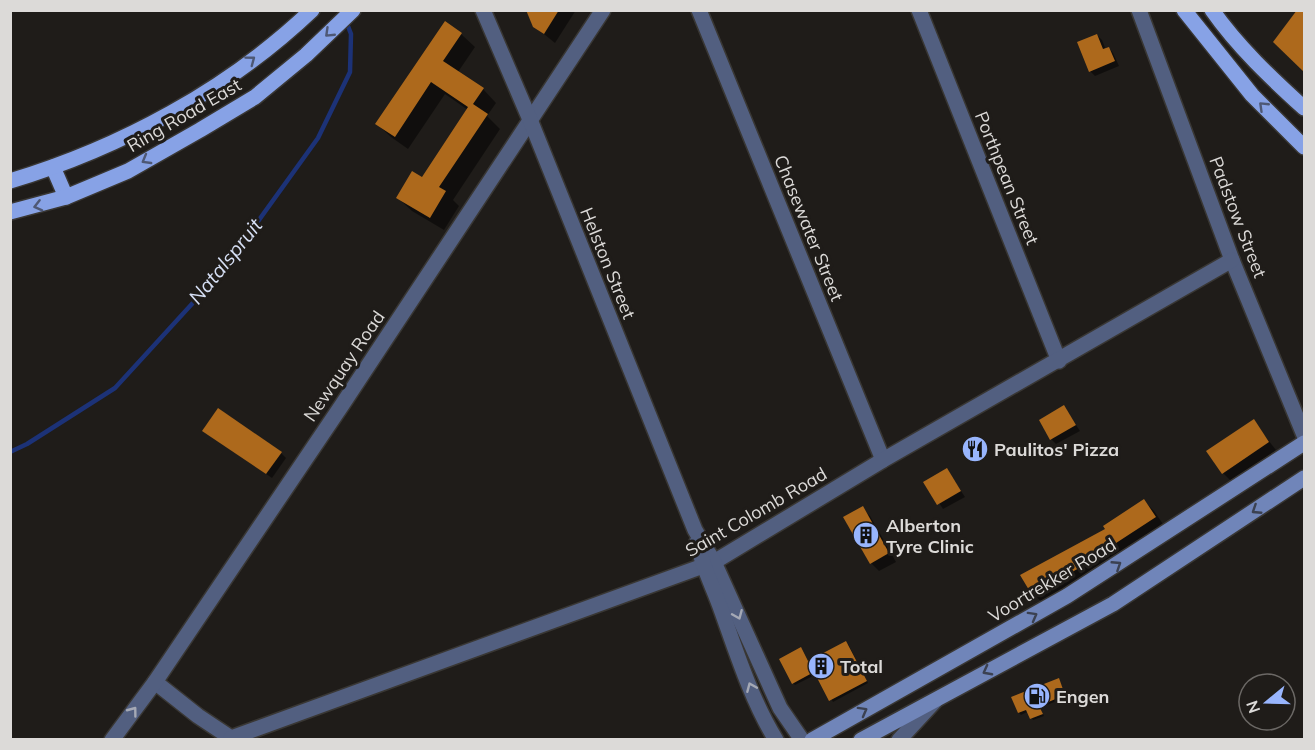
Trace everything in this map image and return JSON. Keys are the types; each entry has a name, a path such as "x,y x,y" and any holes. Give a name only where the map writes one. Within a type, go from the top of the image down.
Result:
{"main road":[{"name":"Ring Road East","path":"10,181 53,167 118,140 184,105 239,69 291,30 312,10"},
{"name":"Ring Road East","path":"10,212 66,197 128,171 200,130 255,97 306,56 353,10"},
{"path":"1212,10 1224,28 1266,74 1305,108"},
{"path":"1193,14 1252,95 1305,147"},
{"path":"53,167 66,197"},
{"name":"Voortrekker Road","path":"812,740 1067,596 1305,443"},
{"path":"861,740 1113,604 1305,478"}],"street":[{"name":"Helston Street","path":"483,10 531,122 695,530 764,718 776,740"},
{"name":"Newquay Road","path":"112,740 155,682 531,122 603,10"},
{"name":"Chasewater Street","path":"699,10 883,460"},
{"name":"Porthpean Street","path":"919,10 1059,361"},
{"name":"Padstow Street","path":"1139,10 1232,260 1305,435"},
{"name":"Saint Colomb Road","path":"233,739 708,565 883,460 1232,260"},
{"name":"Helston Street","path":"708,565 780,708 802,740"},
{"path":"155,682 198,716 233,739"},
{"path":"899,740 939,697"}],"building":[{"path":"526,10 559,10 544,34 533,27"},
{"path":"1297,10 1305,10 1305,73 1273,42"},
{"path":"445,21 462,33 443,61 484,88 473,104 488,114 439,187 446,191 430,218 396,198 412,171 422,177 468,107 431,82 395,137 375,124"},
{"path":"1097,34 1103,49 1109,47 1115,61 1089,72 1077,42"},
{"path":"1064,405 1076,425 1050,440 1039,420"},
{"path":"218,408 282,452 266,474 202,431"},
{"path":"1254,419 1269,442 1222,474 1206,451"},
{"path":"947,468 961,491 937,505 923,482"},
{"path":"1144,499 1156,517 1113,545 1114,548 1032,595 1020,575 1105,529 1103,526"},
{"name":"Alberton Tyre Clinic","path":"863,506 889,553 870,564 843,517"},
{"name":"Total","path":"846,641 867,681 829,701 814,672 792,684 779,659 801,647 808,661"},
{"path":"1059,678 1065,695 1039,706 1043,714 1030,719 1026,710 1018,713 1011,697"}],"waterway":[{"name":"Natalspruit","path":"10,452 27,444 115,388 223,270 318,138 350,72 351,34 346,21"}],"place":[{"name":"Paulitos' Pizza","path":"975,449"},
{"name":"Alberton Tyre Clinic","path":"866,535"},
{"name":"Total","path":"821,666"},
{"name":"Engen","path":"1037,696"}]}
